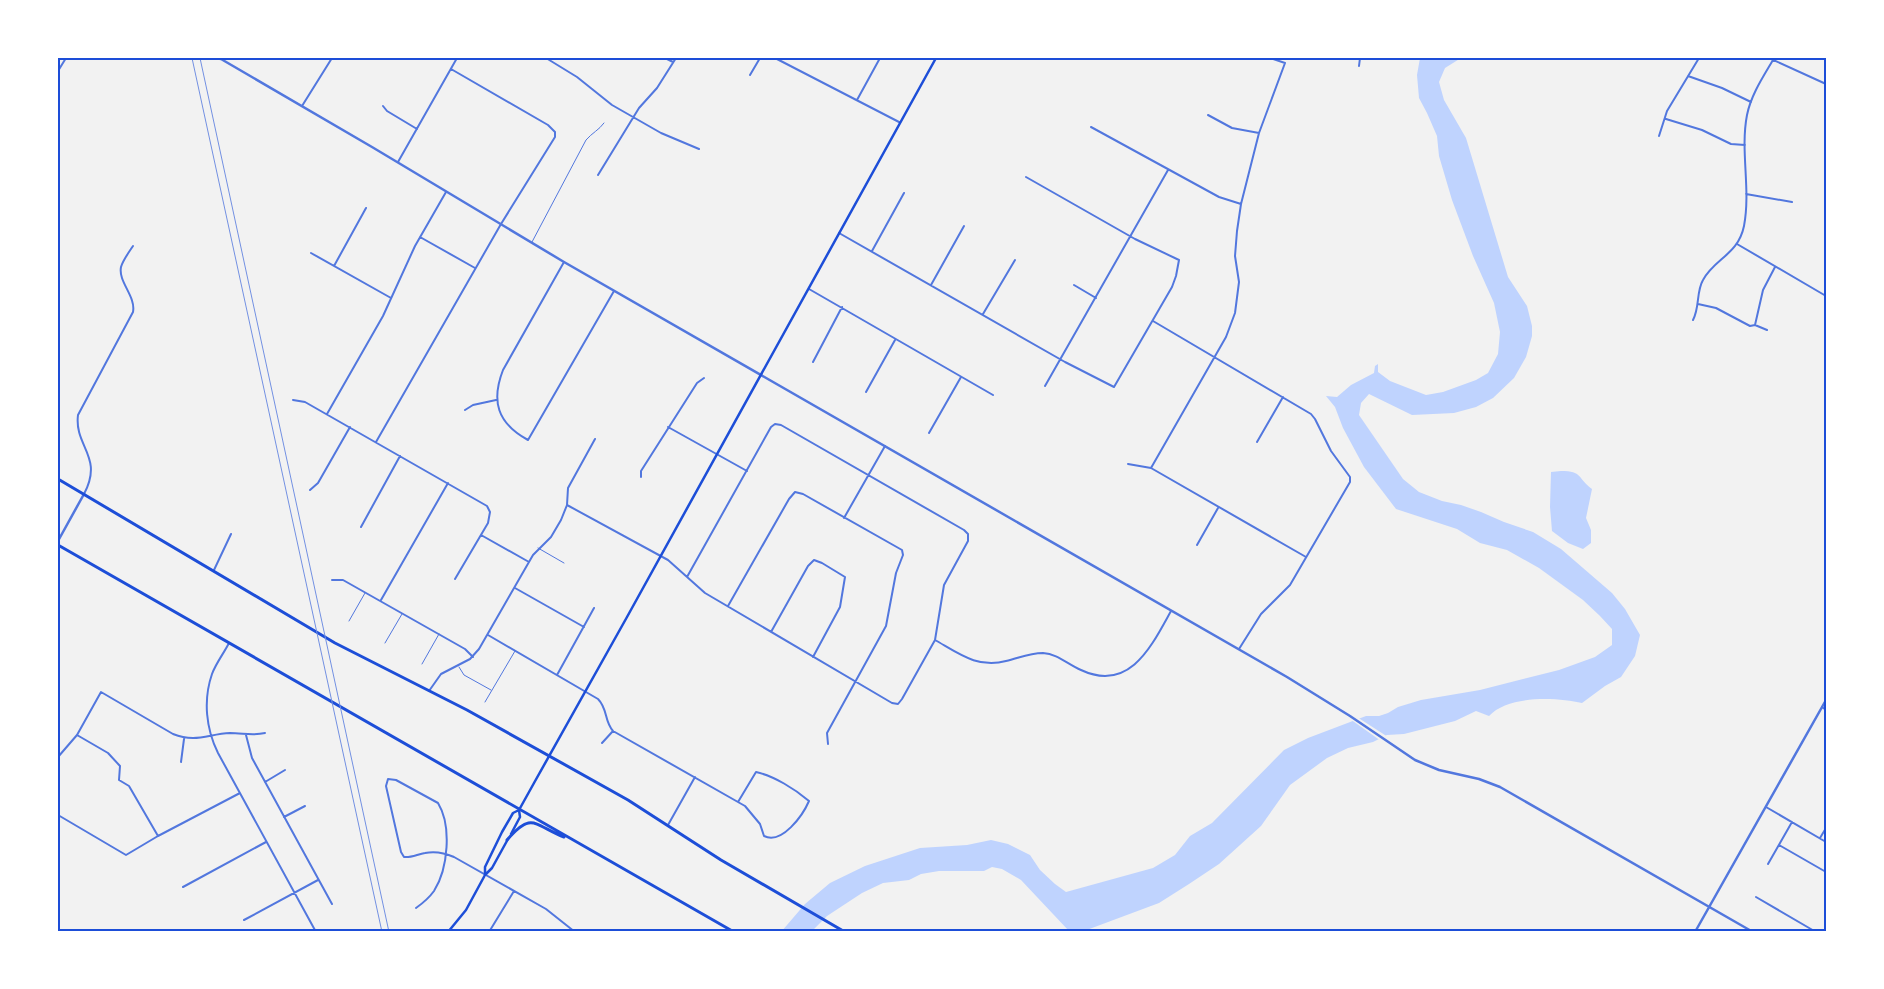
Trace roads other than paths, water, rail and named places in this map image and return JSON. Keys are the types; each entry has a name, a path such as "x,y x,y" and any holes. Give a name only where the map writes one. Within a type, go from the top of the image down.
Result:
{"highway":[{"path":"58,479 335,643 549,755 628,800 721,860 845,932"},
{"path":"58,545 734,932"},
{"path":"507,840 520,826 529,822 538,824 574,841"}],"main road":[{"path":"485,875 485,867 511,815 519,810 586,692 936,58"},
{"path":"448,932 466,910 485,875 492,868 520,817 519,810"}],"street":[{"path":"58,71 66,58"},
{"path":"216,58 221,58 614,291 1239,649 1350,716 1415,760 1500,787 1753,932"},
{"path":"302,106 332,58"},
{"path":"398,163 457,58"},
{"path":"546,58 577,77 612,105 661,133 699,149"},
{"path":"665,58 673,62"},
{"path":"598,175 633,117 656,88 676,58"},
{"path":"750,75 760,58"},
{"path":"775,58 899,122"},
{"path":"857,100 880,58"},
{"path":"1151,468 1215,356 1228,331 1237,304 1238,282 1235,256 1242,204 1259,133 1285,63 1270,58"},
{"path":"1359,66 1360,58"},
{"path":"1660,136 1667,111 1699,58"},
{"path":"1769,58 1826,84"},
{"path":"1693,320 1704,278 1737,244 1744,224 1746,123 1751,102 1773,60"},
{"path":"376,442 501,224 555,137 555,132 548,125 451,69"},
{"path":"1688,76 1722,88 1751,102"},
{"path":"383,106 387,111 417,128"},
{"path":"1208,115 1232,128 1259,133"},
{"path":"1666,119 1706,131 1729,143 1745,145"},
{"path":"1091,127 1218,198 1242,204"},
{"path":"1045,386 1168,170"},
{"path":"839,233 1114,387 1172,287 1179,260 1130,237 1026,177"},
{"path":"328,414 383,316 420,237 446,192"},
{"path":"872,251 904,193"},
{"path":"1746,194 1792,202"},
{"path":"334,266 366,208"},
{"path":"931,284 964,226"},
{"path":"420,237 476,268"},
{"path":"1737,244 1826,296"},
{"path":"58,541 84,494 90,477 91,467 88,452 77,428 78,415 133,312 133,302 121,273 121,265 133,246"},
{"path":"312,253 391,298"},
{"path":"983,314 1015,260"},
{"path":"564,262 502,370 498,381 496,400 500,413 508,426 528,440 614,291"},
{"path":"1755,325 1763,290 1775,267"},
{"path":"1074,285 1096,298"},
{"path":"809,289 994,395"},
{"path":"1698,304 1716,308 1750,326 1755,325 1767,330"},
{"path":"814,362 842,307"},
{"path":"1153,321 1311,414 1331,451 1350,478 1350,482 1290,585 1261,614 1239,649"},
{"path":"866,392 895,340"},
{"path":"929,433 961,377"},
{"path":"641,477 641,471 668,426 697,382 704,378"},
{"path":"1257,442 1283,397"},
{"path":"293,400 306,402 484,504 490,512 488,523 456,578"},
{"path":"465,410 474,405 496,400"},
{"path":"567,505 674,564 687,577 704,593 892,703 898,704 907,692 935,640 944,585 968,541 968,534 781,425 775,424 771,427 687,577"},
{"path":"668,426 746,471"},
{"path":"310,490 318,483 350,427"},
{"path":"429,691 439,676 473,657 488,635 538,548 553,535 567,505 568,488 596,439"},
{"path":"844,518 885,446"},
{"path":"361,527 400,456"},
{"path":"1128,464 1151,468 1306,557"},
{"path":"380,601 448,483"},
{"path":"728,606 789,499 795,492 803,494 902,550 903,555 896,573 886,626 827,733 828,744"},
{"path":"1197,545 1218,508"},
{"path":"213,572 231,534"},
{"path":"481,535 529,562"},
{"path":"770,632 808,566 814,560 845,576 840,607 813,657"},
{"path":"332,580 341,579 365,592 464,649 473,657"},
{"path":"515,588 584,627"},
{"path":"557,675 594,608"},
{"path":"935,640 970,660 983,664 999,663 1024,655 1047,653 1063,659 1090,674 1111,675 1128,669 1142,658 1171,610"},
{"path":"488,635 602,703 606,710 608,725 613,731 738,802 754,814 764,836 775,838 785,832 800,817 809,801 766,774 756,772 738,802"},
{"path":"229,643 213,674 208,690 206,710 211,737 316,932"},
{"path":"58,757 76,735 101,692 173,734 184,738 200,739 229,733 246,735 265,733"},
{"path":"1695,932 1826,700"},
{"path":"1822,707 1826,710"},
{"path":"602,742 613,731"},
{"path":"76,735 108,752 120,766 119,780 129,786 158,836"},
{"path":"246,735 249,751 264,782 332,904"},
{"path":"181,762 184,738"},
{"path":"264,782 285,770"},
{"path":"668,825 694,777"},
{"path":"416,908 432,894 436,887 445,854 448,836 442,810 438,803 396,780 388,779 386,786 401,852 404,857 408,858 426,852 445,854 454,857 546,909 576,932"},
{"path":"58,815 126,855 240,793"},
{"path":"284,817 305,806"},
{"path":"1765,807 1826,842"},
{"path":"1768,864 1792,822"},
{"path":"1820,838 1826,828"},
{"path":"183,887 266,842"},
{"path":"1779,845 1826,872"},
{"path":"244,920 318,880"},
{"path":"490,932 514,891"},
{"path":"1756,897 1816,932"},
{"path":"568,932 571,928"}],"lane":[{"path":"532,243 586,140 592,132 600,128 604,123"},
{"path":"538,548 564,563"},
{"path":"349,621 365,592"},
{"path":"385,643 402,613"},
{"path":"422,664 439,634"},
{"path":"485,702 515,651"},
{"path":"458,665 464,675 492,690"}],"water":[{"path":"1420,58 1461,58 1445,68 1439,82 1444,100 1466,138 1508,277 1527,306 1532,326 1532,336 1526,357 1514,378 1493,398 1476,407 1454,413 1412,415 1369,394 1361,403 1359,415 1403,479 1419,492 1442,501 1481,512 1533,532 1561,549 1612,593 1625,609 1640,635 1635,656 1621,677 1582,703 1547,699 1520,701 1497,709 1489,716 1476,711 1455,721 1404,734 1387,735 1373,742 1348,748 1327,758 1290,785 1261,826 1219,864 1159,903 1084,931 1069,931 1021,880 1002,869 992,867 984,871 939,871 921,874 909,880 883,883 862,893 827,916 812,931 781,932 805,904 830,883 865,866 920,848 967,845 991,840 1008,844 1030,855 1040,870 1066,892 1153,868 1175,855 1190,836 1212,823 1284,750 1308,738 1366,716 1379,716 1398,707 1421,700 1480,690 1559,670 1595,657 1612,645 1612,629 1600,616 1583,600 1539,568 1507,550 1480,543 1457,529 1396,509 1364,467 1343,428 1335,407 1326,396 1337,397 1351,385 1374,373 1375,366 1378,364 1378,372 1390,381 1426,395 1443,392 1476,380 1488,373 1498,354 1500,332 1494,303 1473,256 1452,200 1439,156 1437,136 1419,98 1417,75"},
{"path":"1561,471 1577,474 1592,489 1586,518 1591,530 1591,543 1583,549 1568,543 1552,531 1550,507 1551,472"}],"railway":[{"path":"192,58 382,932"},
{"path":"200,58 389,932"}]}
